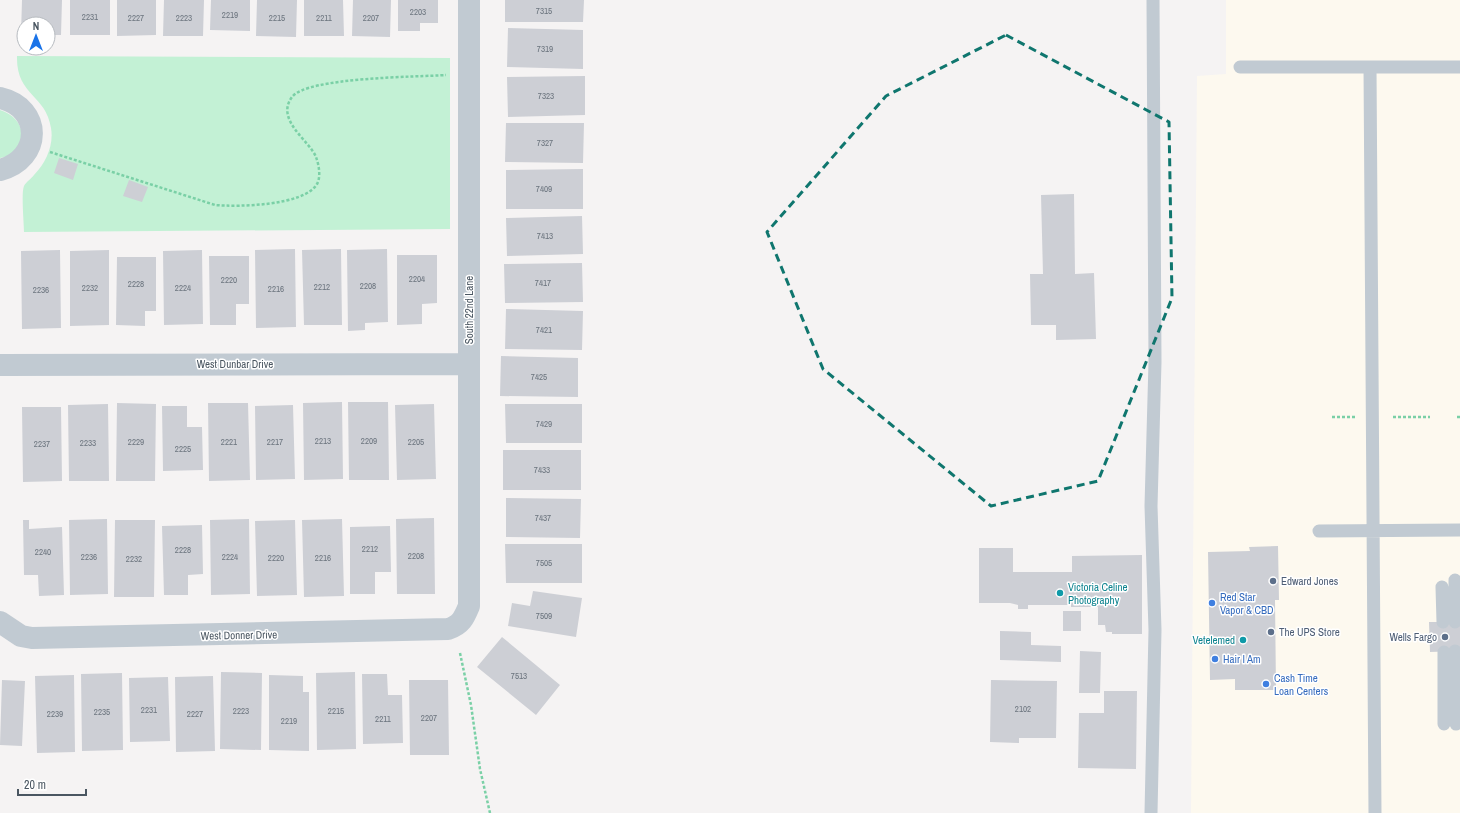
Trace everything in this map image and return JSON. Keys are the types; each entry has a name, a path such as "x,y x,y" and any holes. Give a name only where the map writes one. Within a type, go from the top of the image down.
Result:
{"street":[{"name":"South 22nd Lane","path":"464,619 469,606 469,0"},
{"path":"0,98 10,100 20,107 28,117 32,128 32,140 28,151 20,161 10,167 0,170"},
{"name":"West Dunbar Drive","path":"0,365 469,364"},
{"name":"West Donner Drive","path":"6,627 21,636 32,638 308,634 448,630 458,626 464,619"}],"lane":[{"path":"1151,813 1155,630 1151,506 1154,362 1153,0"},
{"path":"1240,67 1460,67"},
{"path":"1370,67 1375,813"},
{"path":"1319,531 1460,530"},
{"path":"1442,587 1449,622 1455,580"},
{"path":"1450,652 1450,724"}],"path":[{"path":"46,150 215,205 239,206 277,202 296,198 310,191 317,184 319,174 316,157 292,125 288,114 288,104 292,97 298,92 305,88 371,79 454,75"},
{"path":"1332,417 1359,417"},
{"path":"1393,417 1430,417"},
{"path":"460,653 471,705 480,769 490,813"}],"highlighted area":[{"path":"1006,35 1169,122 1172,298 1098,481 991,506 823,369 767,232 886,96"}],"shaded area":[{"path":"1226,0 1460,0 1460,813 1191,813 1197,76 1226,74"}],"green space":[{"path":"17,56 450,58 450,229 24,232 24,186 42,165 50,147 52,134 48,117 21,79 18,69"},
{"path":"0,110 13,117 18,122 22,134 18,147 12,154 0,158"}],"building":[{"path":"22,0 62,0 61,35 56,35 56,16 22,16"},
{"path":"70,0 110,0 110,35 70,35"},
{"path":"117,0 156,0 156,35 117,36"},
{"path":"164,0 204,0 203,36 163,36"},
{"path":"211,0 250,0 250,31 210,30"},
{"path":"257,0 297,0 296,37 256,36"},
{"path":"304,0 343,0 344,36 304,36"},
{"path":"353,0 391,0 390,37 352,36"},
{"path":"398,0 438,0 438,23 420,23 420,31 398,31"},
{"path":"505,0 584,0 583,22 505,22"},
{"path":"508,28 583,30 583,69 507,67"},
{"path":"585,76 585,115 508,117 507,77"},
{"path":"506,123 584,123 583,163 505,162"},
{"path":"59,158 78,164 73,180 54,173"},
{"path":"583,169 583,209 506,209 506,170"},
{"path":"129,180 148,187 142,202 123,196"},
{"path":"1074,194 1075,274 1094,273 1096,339 1056,340 1056,325 1031,325 1030,274 1043,274 1041,195"},
{"path":"582,216 583,254 507,256 506,218"},
{"path":"295,249 296,327 256,328 255,250"},
{"path":"341,249 342,325 304,325 302,250"},
{"path":"387,249 388,322 365,323 365,330 348,331 347,250"},
{"path":"60,250 61,328 22,329 21,251"},
{"path":"109,250 109,325 70,326 70,251"},
{"path":"202,250 203,324 164,325 163,251"},
{"path":"397,255 437,255 437,303 422,304 422,324 397,325"},
{"path":"209,256 249,256 249,304 236,304 236,325 210,325"},
{"path":"117,257 156,257 156,311 145,311 145,326 116,325"},
{"path":"582,263 583,302 505,303 504,264"},
{"path":"506,309 583,311 582,350 505,349"},
{"path":"501,356 578,358 578,397 500,396"},
{"path":"342,402 343,479 304,480 303,403"},
{"path":"348,402 388,402 389,480 349,480"},
{"path":"117,403 156,404 155,481 116,481"},
{"path":"208,403 248,403 250,480 209,481"},
{"path":"108,404 109,481 69,481 68,405"},
{"path":"434,404 436,479 397,480 395,405"},
{"path":"505,404 582,404 582,443 506,443"},
{"path":"293,405 295,479 256,480 255,406"},
{"path":"162,406 187,406 187,427 202,427 203,470 163,471"},
{"path":"22,407 61,407 62,481 23,482"},
{"path":"503,450 581,450 581,490 503,490"},
{"path":"506,498 581,499 580,538 506,537"},
{"path":"434,518 435,594 397,594 396,519"},
{"path":"107,519 108,594 70,595 69,520"},
{"path":"249,519 250,594 211,595 210,520"},
{"path":"342,519 344,596 304,597 302,520"},
{"path":"23,520 29,520 29,529 62,527 64,595 39,596 38,575 24,575"},
{"path":"115,520 155,520 154,597 114,597"},
{"path":"295,520 297,595 257,596 255,521"},
{"path":"202,525 203,574 188,575 188,595 164,595 162,526"},
{"path":"390,526 391,572 375,572 375,594 350,594 350,527"},
{"path":"505,544 582,544 582,583 506,583"},
{"name":"Vetelemed","path":"1278,546 1279,600 1275,600 1276,690 1235,690 1235,679 1210,680 1208,552 1250,551 1249,547"},
{"name":"Victoria Celine Photography","path":"979,548 1013,548 1013,572 1072,572 1072,556 1142,555 1142,634 1112,634 1112,632 1106,632 1105,625 1098,625 1098,607 1071,607 1071,605 1028,605 1028,609 1018,609 1018,605 1010,603 979,603"},
{"path":"533,591 582,598 576,637 508,626 512,603 530,606"},
{"path":"1063,611 1081,611 1081,631 1063,631"},
{"name":"Wells Fargo","path":"1429,622 1460,622 1460,651 1430,652"},
{"path":"1000,631 1031,632 1031,645 1061,646 1061,662 1000,660"},
{"path":"502,637 560,685 536,715 477,667"},
{"path":"1080,651 1101,652 1100,693 1079,693"},
{"path":"221,672 262,673 261,750 220,749"},
{"path":"355,672 356,749 317,750 316,673"},
{"path":"122,673 123,750 82,751 81,674"},
{"path":"362,674 387,674 388,695 402,695 403,743 363,744"},
{"path":"74,675 75,752 37,753 35,676"},
{"path":"269,675 303,676 303,692 309,692 309,751 269,750"},
{"path":"213,676 215,751 176,752 175,677"},
{"path":"168,677 170,741 130,742 129,678"},
{"path":"2,680 25,681 22,746 0,745"},
{"path":"409,680 448,680 449,755 410,755"},
{"path":"991,680 1057,681 1056,738 1019,738 1019,743 990,742"},
{"path":"1104,691 1137,691 1136,769 1078,768 1079,713 1104,713"}],"place":[{"name":"Edward Jones","path":"1273,581"},
{"name":"Victoria Celine Photography","path":"1060,593"},
{"name":"Red Star Vapor & CBD","path":"1212,603"},
{"name":"The UPS Store","path":"1271,632"},
{"name":"Wells Fargo","path":"1445,637"},
{"name":"Vetelemed","path":"1243,640"},
{"name":"Hair I Am","path":"1215,659"},
{"name":"Cash Time Loan Centers","path":"1266,684"}]}
